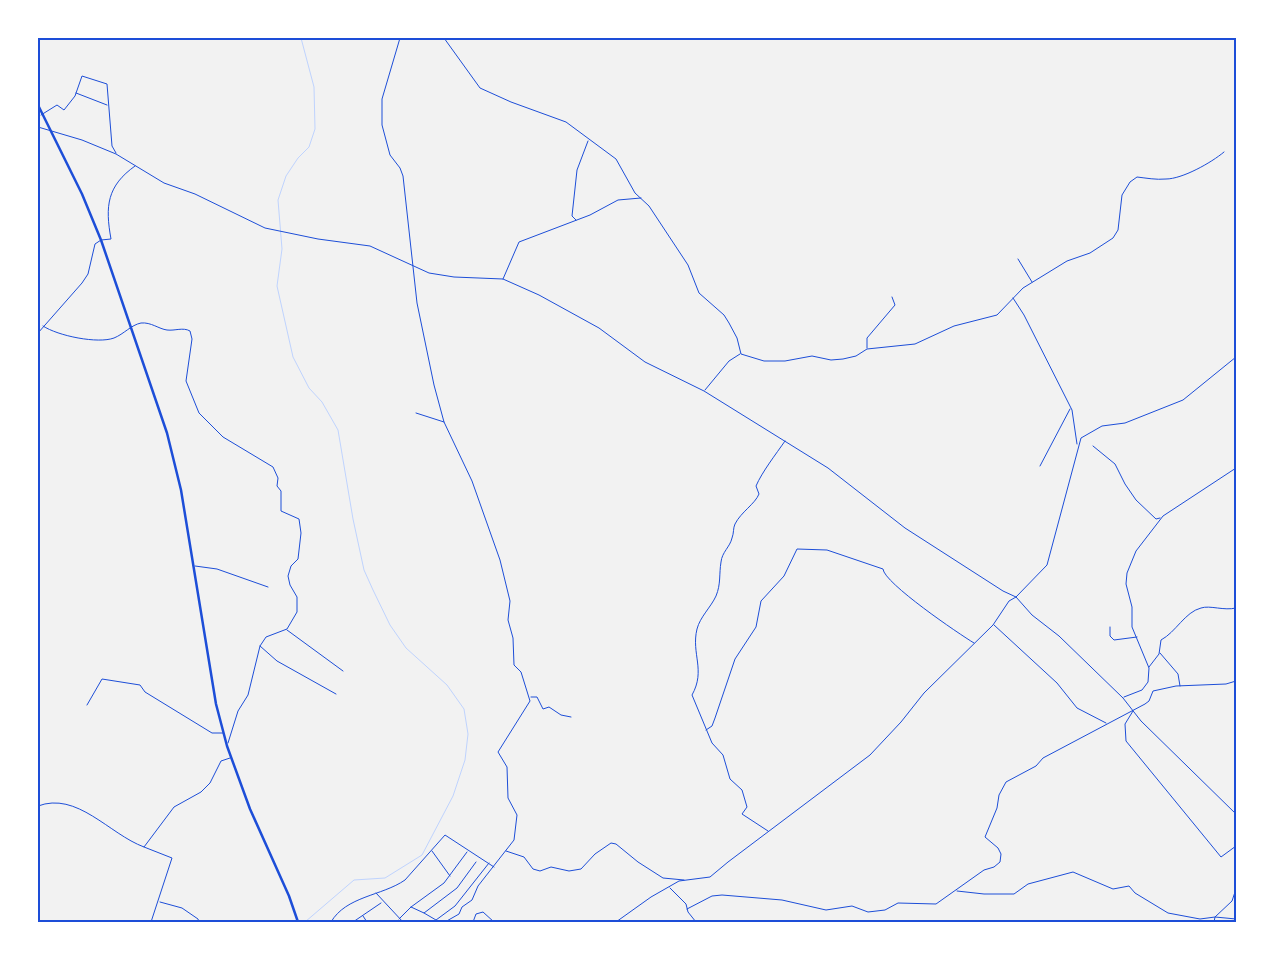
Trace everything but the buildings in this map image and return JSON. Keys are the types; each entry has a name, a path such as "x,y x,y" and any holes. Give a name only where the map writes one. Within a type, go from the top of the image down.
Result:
{"main road":[{"path":"38,105 41,115 77,183 101,240 176,463 216,704 223,733 230,758 250,809 289,896 298,922"}],"street":[{"path":"400,38 382,100 382,125 390,156 400,168 403,176 408,239 414,267 417,303 434,386 444,422 472,481 500,560 510,601 508,620 513,638 514,666 521,672 530,697 528,706 498,752 507,768 508,798 517,815 514,840 478,886 472,900 462,907 459,914 445,922"},
{"path":"444,38 480,88 511,102 566,122 616,160 635,193 642,198 688,265 699,293 724,315 737,338 741,354"},
{"path":"41,115 57,105 64,110 76,93 82,76 107,84 112,146 116,154"},
{"path":"76,93 108,105"},
{"path":"38,127 82,140 116,154 164,183 196,194 265,228 370,246 414,267 440,275 503,280 558,304 599,328 645,362 704,391 843,478 897,522 937,550 1016,597 1032,615 1059,636 1123,698 1133,711 1236,814"},
{"path":"576,220 572,216 577,170 588,140"},
{"path":"704,391 729,361 741,354 764,361 785,361 812,356 831,360 856,356 867,349 915,344 954,326 997,315 1012,297 1032,282 1113,238 1118,230 1122,195 1130,182 1137,177 1167,179 1176,177 1213,161 1224,152"},
{"path":"38,332 88,274 95,244 101,240 111,239 107,214 109,198 122,175 135,166"},
{"path":"503,280 519,242 576,220 618,200 642,198"},
{"path":"1018,259 1032,282"},
{"path":"867,349 867,338 895,305 892,297"},
{"path":"1012,297 1024,315 1071,408 1077,445"},
{"path":"43,326 60,335 91,339 111,339 126,333 131,327 142,323 165,330 186,329 190,331 192,339 187,360 186,381 199,413 223,437 258,456 276,472 277,486 281,491 281,511 299,519 301,533 298,559 291,566 288,576 290,585 297,597 297,612 287,629 266,637 260,646 248,696 238,711 235,726 227,746"},
{"path":"616,922 680,881 714,874 876,750 924,693 993,625 1009,601 1016,597 1047,564 1059,516 1067,498 1077,445 1081,438 1102,426 1125,423 1183,400 1236,357"},
{"path":"1040,466 1071,408"},
{"path":"416,413 444,422"},
{"path":"768,832 742,814 747,807 742,790 730,779 723,755 712,743 692,695 698,684 700,670 695,643 698,626 716,596 721,577 721,563 724,551 732,540 734,526 750,503 759,494 756,486 760,478 768,469 785,441"},
{"path":"1093,446 1115,464 1128,490 1146,511 1156,519 1236,468"},
{"path":"1123,698 1142,690 1148,682 1149,668 1138,637 1132,627 1132,607 1126,584 1127,573 1136,551 1163,516"},
{"path":"706,730 712,726 735,659 756,627 761,601 784,576 797,549 827,550 883,569 887,577 920,606 974,644"},
{"path":"194,567 217,569 268,587"},
{"path":"1149,668 1159,652 1162,640 1200,608 1226,610 1236,608"},
{"path":"993,625 1057,684 1077,708 1107,723"},
{"path":"1110,627 1110,636 1114,640 1138,637"},
{"path":"287,629 343,671"},
{"path":"260,646 277,661 336,694"},
{"path":"1159,652 1178,674 1180,686"},
{"path":"87,705 102,679 140,685 145,692 212,733 223,733"},
{"path":"687,909 712,896 722,895 782,900 826,910 852,906 868,912 877,912 898,903 936,904 984,870 994,867 1000,862 1002,854 985,836 997,808 999,795 1006,782 1036,766 1043,758 1133,711 1149,701 1153,691 1180,686 1226,684 1236,681"},
{"path":"530,697 537,697 543,708 549,707 562,715 571,717"},
{"path":"1133,711 1125,724 1126,741 1220,857 1236,846"},
{"path":"144,847 174,807 201,792 210,783 221,761 230,758"},
{"path":"38,806 55,801 77,807 125,838 172,858 152,922"},
{"path":"331,922 337,914 355,902 376,892 397,886 405,880 445,835 494,867"},
{"path":"505,851 524,857 533,869 540,871 551,867 568,871 581,869 595,854 611,843 616,844 638,862 663,878 688,880"},
{"path":"432,850 450,877"},
{"path":"399,919 411,907 450,877 468,851"},
{"path":"424,913 457,888 476,862"},
{"path":"411,907 436,920 455,906 488,863"},
{"path":"956,891 984,894 1014,894 1028,884 1073,872 1113,889 1129,886 1135,893 1168,913 1200,919 1215,917 1236,919"},
{"path":"669,888 686,904 687,909 696,922"},
{"path":"1214,922 1215,917 1232,901 1236,889"},
{"path":"376,892 382,902 402,922"},
{"path":"159,902 182,908 198,919 199,922"},
{"path":"353,922 382,902"},
{"path":"473,922 476,914 483,912 494,922"},
{"path":"362,915 367,922"}],"waterway":[{"path":"301,38 314,87 315,129 309,147 298,158 286,176 278,200 282,249 277,286 293,357 309,388 322,402 338,430 353,519 364,570 373,590 390,625 406,648 447,685 464,709 468,734 465,760 453,796 422,855 385,878 354,880 305,922"}]}
